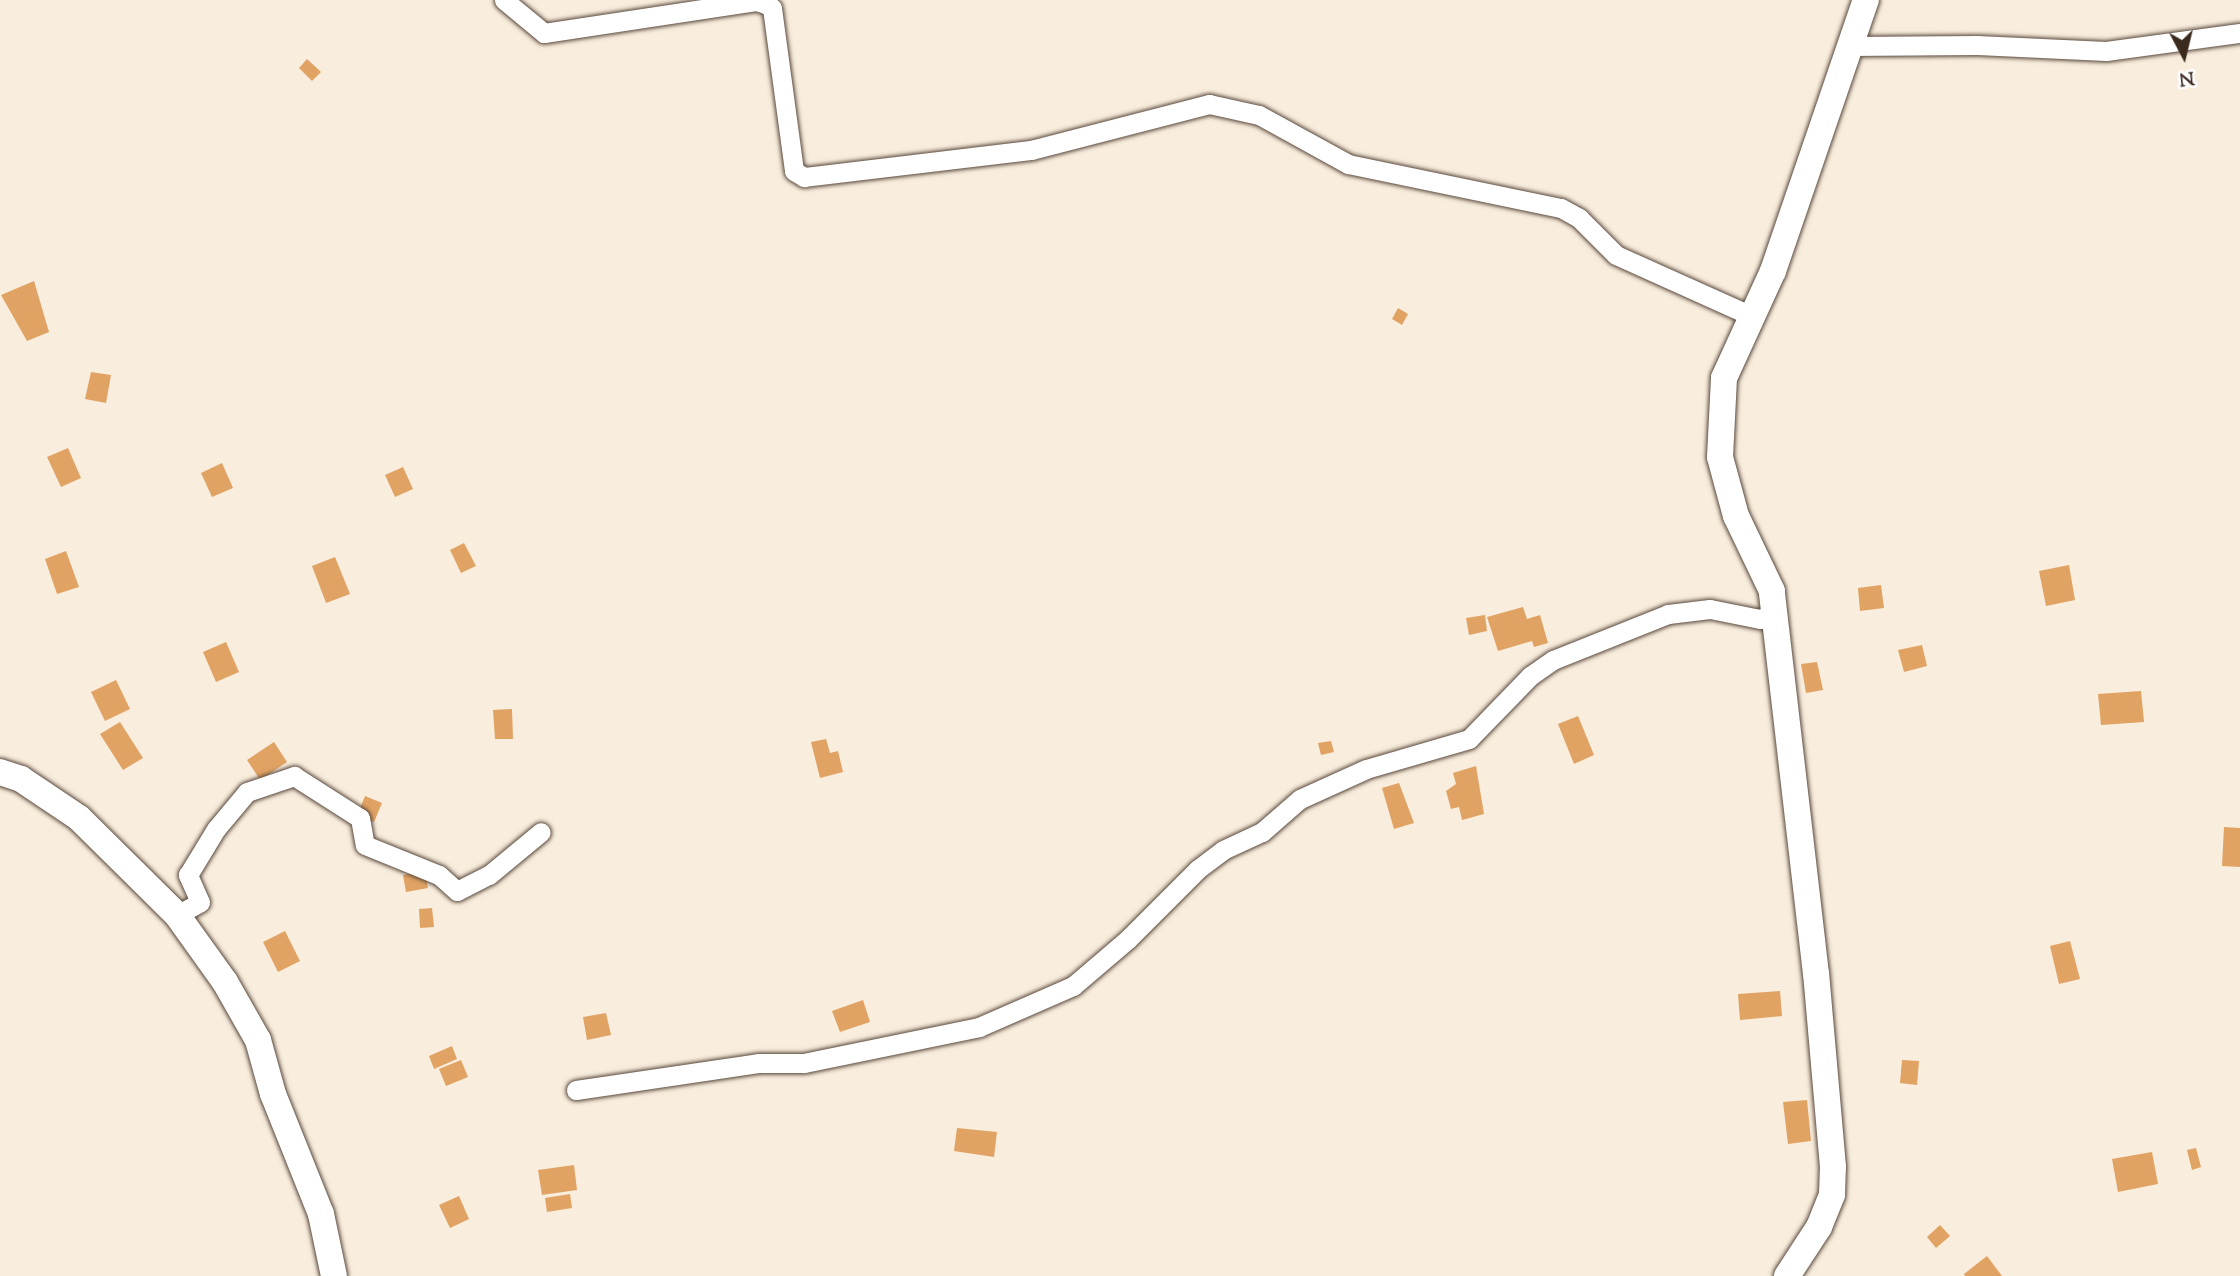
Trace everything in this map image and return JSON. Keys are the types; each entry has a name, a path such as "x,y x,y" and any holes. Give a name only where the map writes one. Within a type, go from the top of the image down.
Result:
{"main road":[{"path":"1787,1276 1819,1227 1832,1194 1833,1167 1816,974 1772,591 1736,516 1720,457 1724,378 1773,271 1866,0"},
{"path":"0,772 21,779 79,818 177,915 225,982 258,1040 273,1094 321,1214 334,1276"}],"street":[{"path":"504,0 544,33 756,1 766,4 772,8 794,171 804,177 1031,150 1209,104 1259,115 1348,164 1561,208 1579,218 1616,255 1752,316"},
{"path":"1850,46 1977,44 2106,51 2240,33"},
{"path":"576,1090 758,1063 804,1063 979,1027 1073,986 1129,939 1198,869 1223,850 1262,832 1300,799 1366,769 1469,739 1530,676 1553,660 1668,614 1710,609 1760,619 1775,614"},
{"path":"177,915 200,902 188,875 216,830 247,792 295,776 359,818 365,845 439,875 457,891 489,876 541,832"}],"building":[{"path":"307,59 321,72 312,81 299,68"},
{"path":"34,281 49,332 27,341 1,295"},
{"path":"1398,308 1408,314 1402,325 1392,319"},
{"path":"91,372 111,375 106,403 85,399"},
{"path":"68,448 81,478 61,487 47,457"},
{"path":"222,463 233,488 212,497 201,473"},
{"path":"403,467 413,489 395,497 385,475"},
{"path":"464,543 476,566 461,573 450,550"},
{"path":"66,551 79,587 57,594 45,559"},
{"path":"335,557 350,594 326,603 312,566"},
{"path":"2069,565 2075,600 2046,606 2039,571"},
{"path":"1881,585 1884,608 1860,611 1858,588"},
{"path":"1523,607 1527,619 1540,615 1548,643 1534,647 1532,641 1498,651 1487,617"},
{"path":"1485,615 1487,631 1469,635 1466,618"},
{"path":"226,642 239,672 216,682 203,652"},
{"path":"1922,645 1927,666 1904,672 1898,650"},
{"path":"1817,662 1823,690 1806,693 1801,664"},
{"path":"116,680 130,709 105,721 91,692"},
{"path":"2141,691 2144,722 2101,725 2098,694"},
{"path":"512,709 513,739 495,739 493,710"},
{"path":"1578,716 1594,755 1574,764 1558,724"},
{"path":"120,722 143,758 123,770 100,734"},
{"path":"826,739 830,753 838,751 843,772 820,778 811,742"},
{"path":"1331,741 1334,752 1321,755 1318,743"},
{"path":"274,742 287,762 260,780 247,760"},
{"path":"1476,766 1484,814 1462,820 1459,807 1451,809 1446,791 1456,784 1453,773"},
{"path":"1399,783 1414,823 1394,829 1382,788"},
{"path":"365,796 382,803 374,822 357,816"},
{"path":"2224,827 2240,828 2240,867 2222,866"},
{"path":"425,871 428,888 406,892 403,875"},
{"path":"432,908 434,927 420,928 419,909"},
{"path":"285,931 300,961 278,972 263,942"},
{"path":"2070,941 2080,979 2059,984 2050,946"},
{"path":"1780,991 1782,1016 1740,1020 1738,994"},
{"path":"863,1000 870,1022 840,1032 832,1011"},
{"path":"606,1013 611,1035 587,1040 583,1017"},
{"path":"452,1046 457,1059 434,1069 429,1056"},
{"path":"461,1060 468,1077 446,1086 439,1069"},
{"path":"1902,1060 1919,1061 1917,1085 1900,1083"},
{"path":"1807,1100 1811,1141 1788,1144 1783,1102"},
{"path":"957,1128 997,1132 994,1157 954,1151"},
{"path":"2196,1148 2201,1167 2192,1170 2187,1150"},
{"path":"2152,1152 2158,1184 2118,1192 2112,1159"},
{"path":"574,1165 577,1190 542,1195 538,1170"},
{"path":"570,1194 572,1208 547,1212 545,1198"},
{"path":"459,1196 469,1219 450,1228 439,1205"},
{"path":"1940,1225 1950,1236 1936,1248 1927,1237"},
{"path":"1987,1256 2002,1276 1965,1276 1964,1274"}]}
